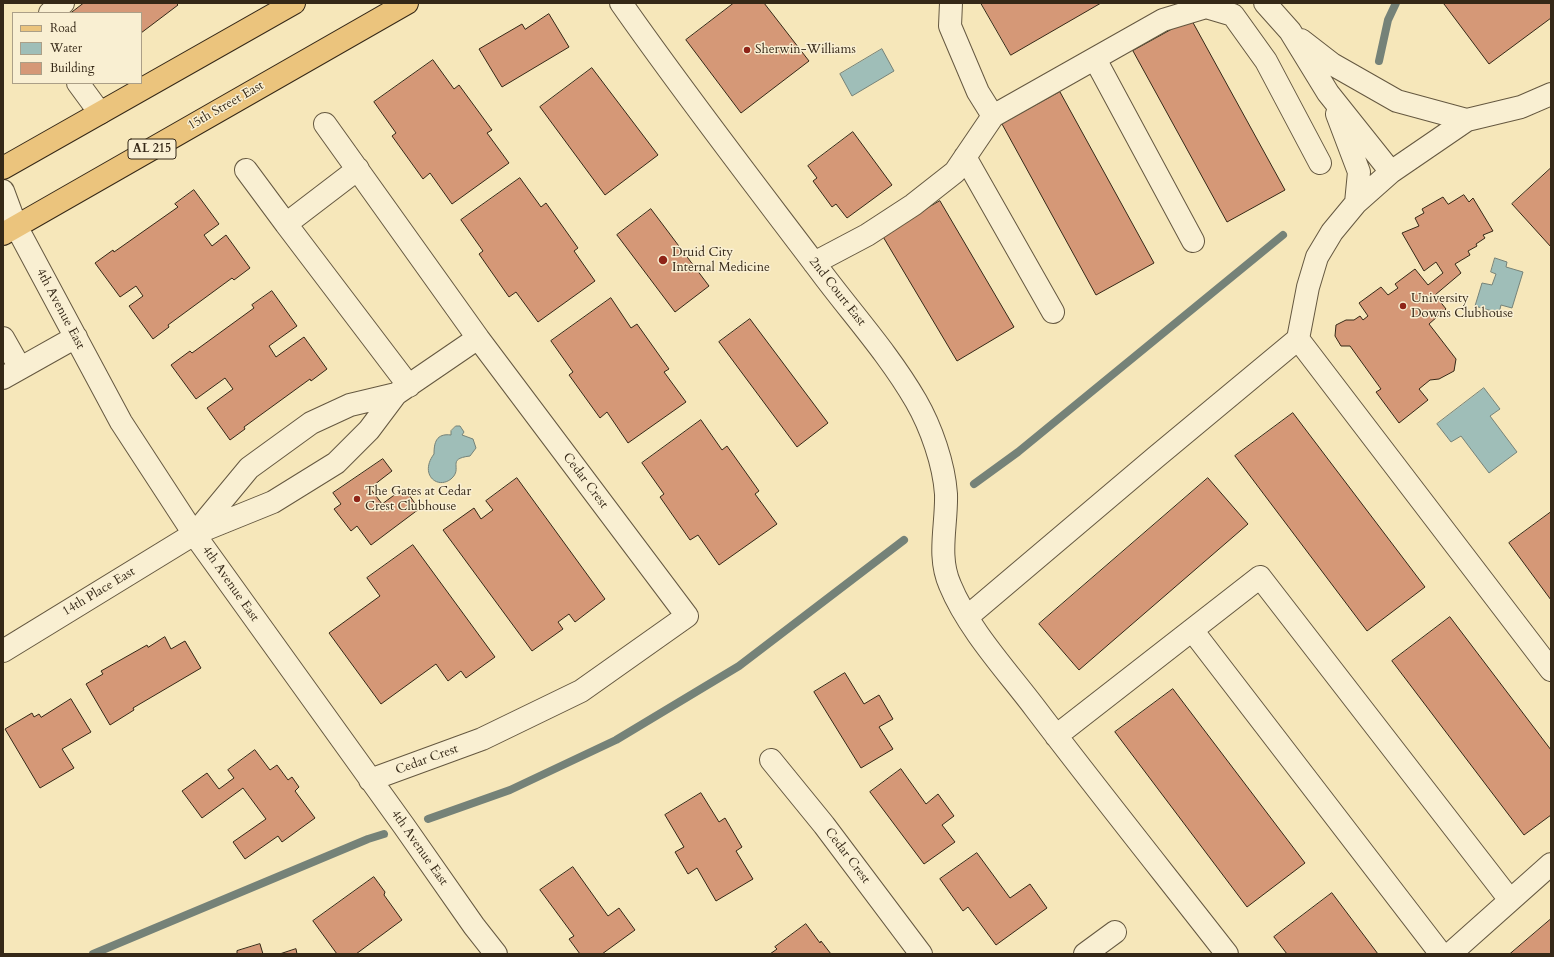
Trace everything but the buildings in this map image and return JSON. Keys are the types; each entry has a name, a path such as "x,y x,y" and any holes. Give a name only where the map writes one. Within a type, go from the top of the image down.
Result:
{"main road":[{"path":"3,168 294,3"},
{"name":"15th Street East","path":"10,230 407,3"}],"street":[{"path":"51,12 63,3"},
{"name":"2nd Court East","path":"621,3 814,263 867,330 902,378 918,404 932,432 946,494 943,556 949,584 966,617 1056,736 1227,954"},
{"path":"950,3 950,26 978,92 993,116"},
{"path":"1265,3 1290,31 1332,64 1397,101 1467,120"},
{"path":"814,263 866,234 913,205 955,172 993,116 1163,20 1206,7 1233,15 1266,61 1320,163"},
{"path":"1290,31 1328,93 1391,172"},
{"path":"1095,59 1193,241"},
{"path":"79,84 100,113"},
{"path":"1328,93 1359,172 1356,203"},
{"path":"966,617 1298,339 1308,287 1317,257 1332,232 1356,203 1391,172 1467,120 1521,107 1551,94"},
{"path":"194,534 273,502 336,463 369,430 402,390 478,338 325,124"},
{"path":"965,157 1053,312"},
{"path":"286,224 358,169"},
{"path":"246,170 286,224 402,390"},
{"name":"4th Avenue East","path":"3,191 10,230 76,337 121,422 194,534 474,926 496,954"},
{"path":"3,338 12,373 76,337"},
{"name":"Cedar Crest","path":"370,780 482,739 581,691 687,616 478,338"},
{"path":"1298,339 1551,670"},
{"path":"194,534 249,468 310,423 350,405 402,390"},
{"name":"14th Place East","path":"3,651 194,534"},
{"path":"1056,736 1260,577 1510,900"},
{"path":"1192,630 1441,954"},
{"name":"Cedar Crest","path":"771,760 824,825 921,954"},
{"path":"1450,954 1551,864"},
{"path":"1085,954 1115,932"}],"water":[{"path":"882,49 894,71 852,96 840,74"},
{"path":"1495,258 1507,262 1506,267 1523,272 1512,308 1501,305 1499,313 1475,306 1482,283 1492,285 1496,274 1491,272"},
{"path":"1484,388 1500,409 1490,416 1517,452 1489,473 1461,436 1451,442 1437,424"},
{"path":"456,426 460,426 464,432 462,435 473,439 476,448 470,456 458,459 456,462 455,475 451,479 440,483 432,478 429,474 428,468 434,454 435,443 439,437 451,435 451,431"}],"waterway":[{"path":"1379,61 1388,20 1396,3"},
{"path":"974,484 1018,452 1283,235"},
{"path":"428,819 510,790 616,740 739,666 904,540"},
{"path":"93,954 368,839 384,834"}],"place":[{"name":"Sherwin-Williams","path":"747,50"},
{"name":"Druid City Internal Medicine","path":"663,260"},
{"name":"University Downs Clubhouse","path":"1403,306"},
{"name":"The Gates at Cedar Crest Clubhouse","path":"357,499"}]}
